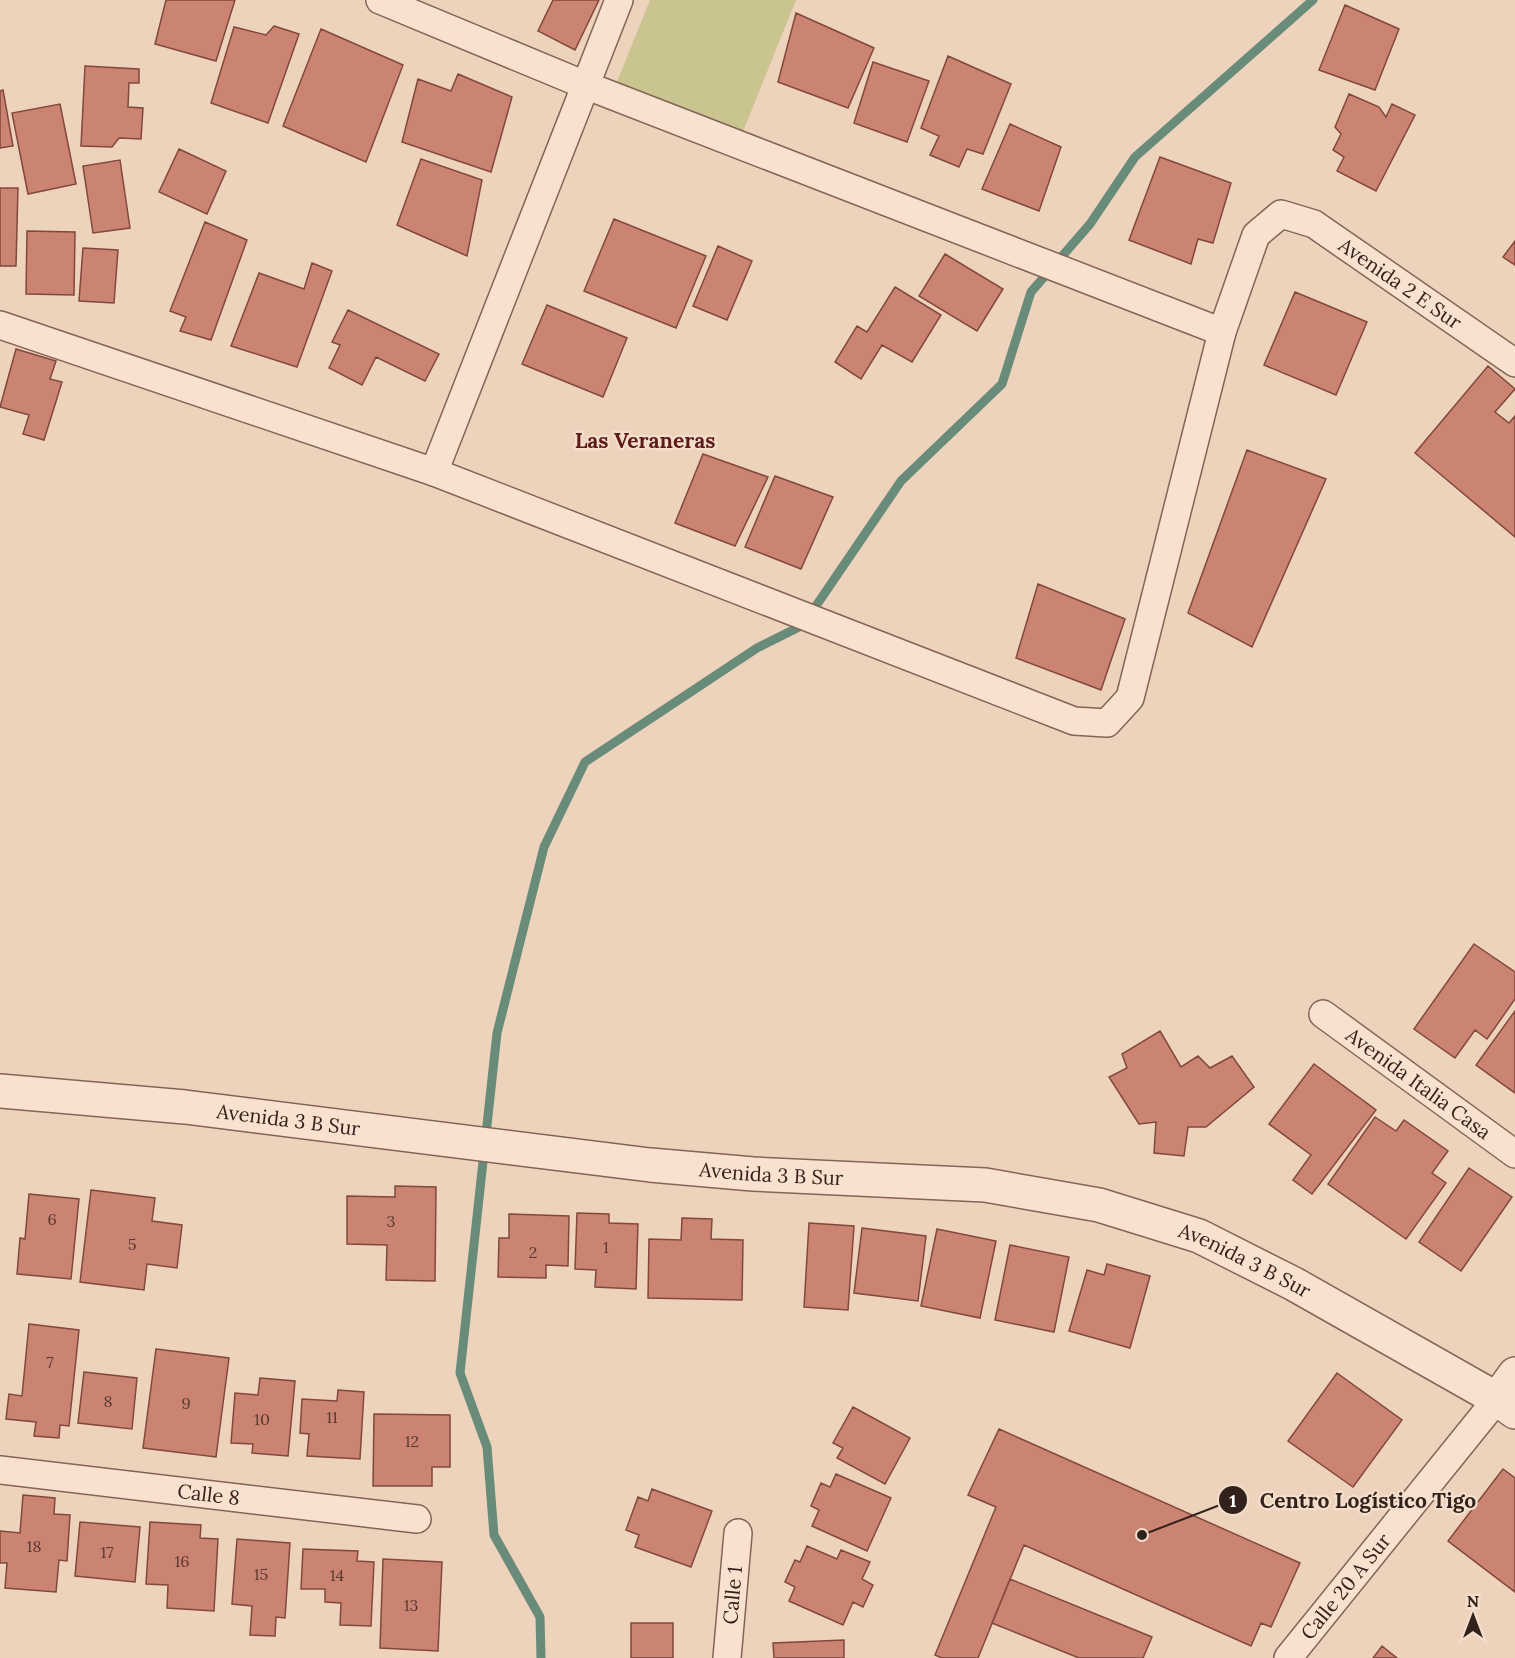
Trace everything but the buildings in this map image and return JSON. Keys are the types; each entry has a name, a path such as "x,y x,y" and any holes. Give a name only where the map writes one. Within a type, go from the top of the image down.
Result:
{"street":[{"path":"0,325 434,472 1074,721 1107,723 1130,698 1221,332 585,85 380,0"},
{"path":"434,472 619,0"},
{"name":"Avenida 2 E Sur","path":"1221,332 1256,235 1281,214 1314,225 1515,363"},
{"name":"Avenida Italia Casa","path":"1323,1014 1515,1154"},
{"name":"Avenida 3 B Sur","path":"0,1091 185,1107 650,1165 753,1174 985,1185 1099,1205 1199,1236 1509,1395"},
{"name":"Calle 20 A Sur","path":"1288,1658 1509,1395"},
{"name":"Calle 8","path":"0,1470 417,1519"},
{"name":"Calle 1","path":"727,1658 738,1533"}],"shaded area":[{"path":"650,0 796,0 742,134 616,84"}],"waterway":[{"path":"541,1658 540,1617 494,1535 487,1447 460,1373 497,1033 544,847 585,762 757,648 803,625 901,481 1002,384 1031,292 1090,224 1135,157 1313,0"}],"place":[{"name":"Centro Logístico Tigo","path":"1142,1535"}],"district":[{"name":"Las Veraneras","path":"645,441"}]}
